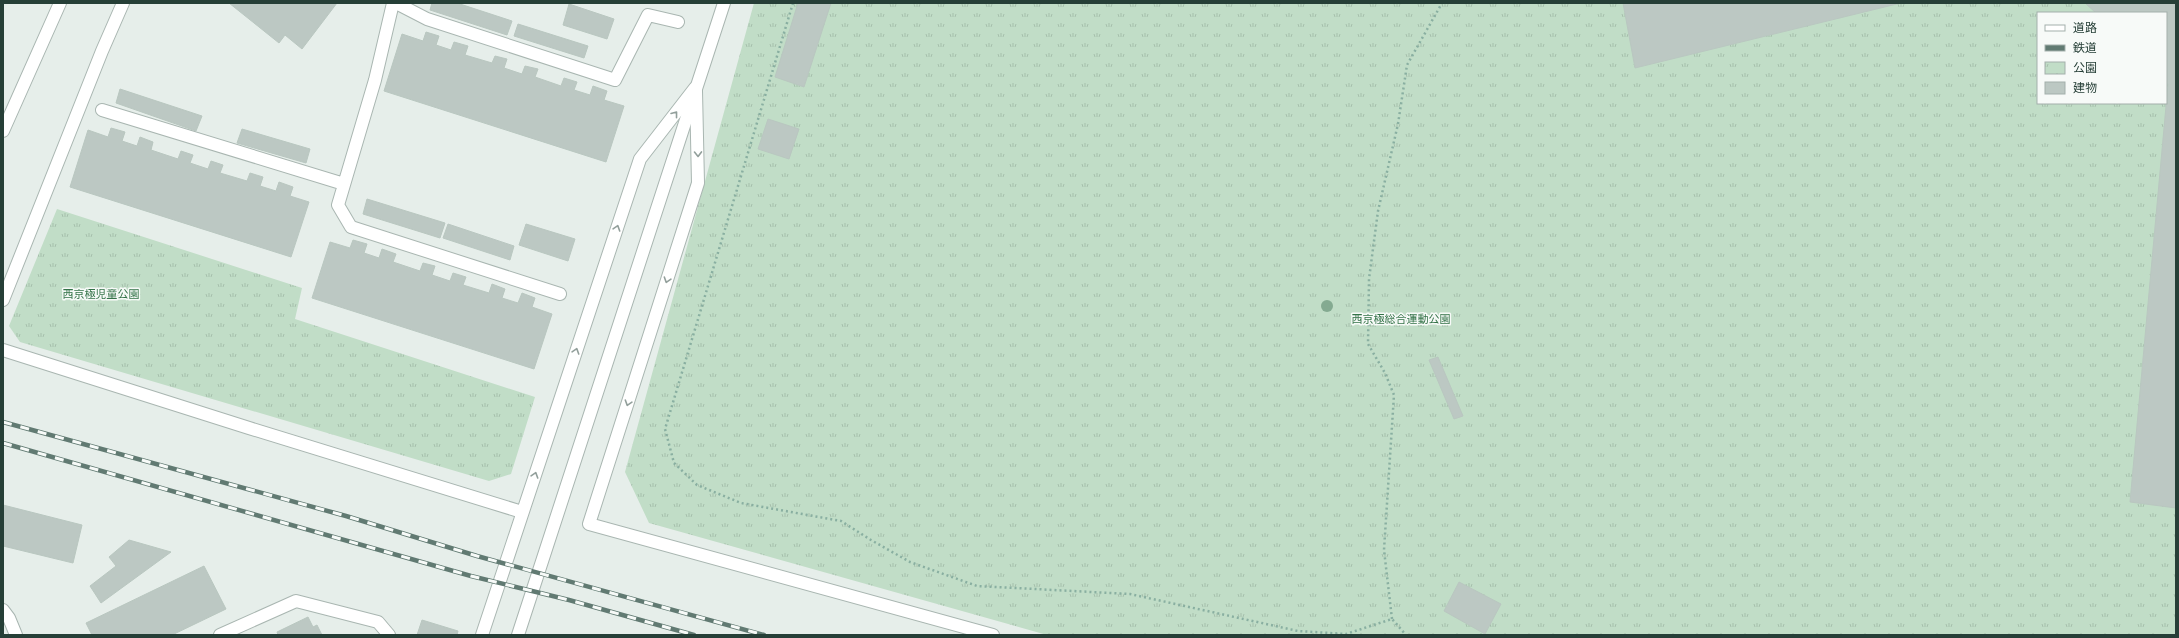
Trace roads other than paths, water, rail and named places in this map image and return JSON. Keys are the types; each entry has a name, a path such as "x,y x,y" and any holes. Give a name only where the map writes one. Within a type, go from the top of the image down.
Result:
{"street":[{"path":"3,131 60,3"},
{"path":"3,300 102,51 123,3"},
{"path":"393,3 375,80 338,205 351,227 560,294"},
{"path":"396,3 427,19 615,80 648,15 678,22"},
{"path":"518,635 724,3"},
{"path":"482,635 640,159 696,88"},
{"path":"696,88 698,182 589,524 993,635"},
{"path":"102,110 344,184"},
{"path":"3,350 522,512"},
{"path":"220,635 296,601 378,622 389,635"},
{"path":"3,610 9,618 16,635"}],"railway":[{"path":"3,422 346,516 477,556 764,635"},
{"path":"3,443 471,576 569,600 694,635"}],"park label":[{"name":"西京極児童公園","path":"101,294"},
{"name":"西京極総合運動公園","path":"1401,319"}]}
